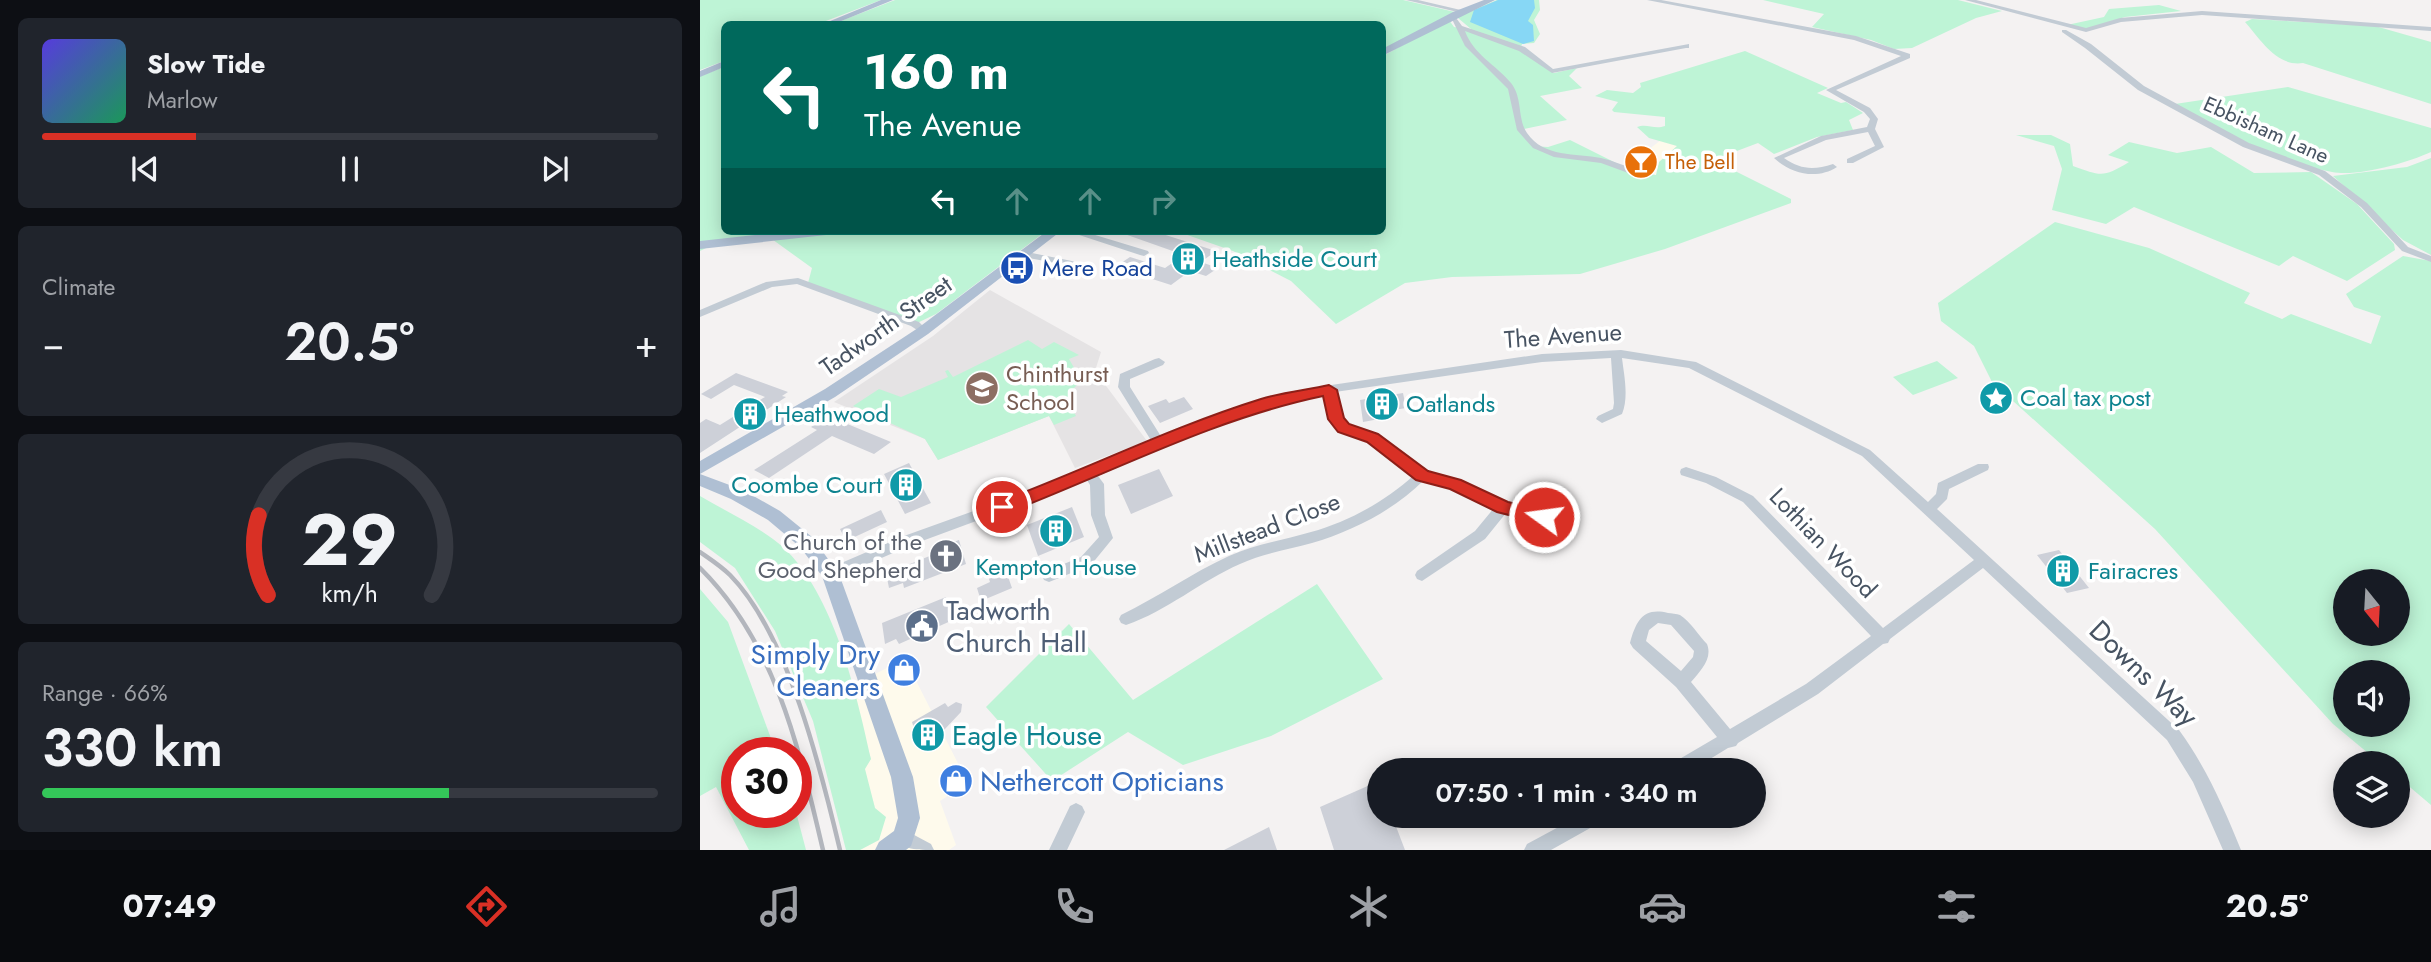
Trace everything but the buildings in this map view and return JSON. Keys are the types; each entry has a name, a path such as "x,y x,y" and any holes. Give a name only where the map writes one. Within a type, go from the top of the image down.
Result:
{"main road":[{"path":"835,21 889,0"},
{"path":"1386,51 1451,12 1462,11 1491,0"},
{"path":"700,74 721,65"},
{"path":"700,245 792,235"},
{"name":"Tadworth Street","path":"700,468 830,393 923,331 1049,235"},
{"path":"700,480 719,485 784,524 814,551 830,574 902,777 909,818 895,844"}],"street":[{"path":"1409,0 1451,12 1479,59 1509,84 1516,101 1519,127 1532,146 1569,159 1599,160 1633,172"},
{"path":"1451,12 1464,0"},
{"path":"1650,0 1856,38 1907,56 1830,90 1867,110 1874,119 1871,130 1880,147 1850,161"},
{"name":"Ebbisham Lane","path":"1968,0 2073,31 2086,30"},
{"path":"2080,40 2086,30 2120,20 2203,13 2431,29"},
{"path":"1460,27 1522,49 1552,71 1686,46"},
{"name":"Ebbisham Lane","path":"2073,31 2080,40 2141,88 2246,145 2322,173 2364,205 2405,249 2431,259"},
{"path":"1833,167 1812,173 1797,169 1780,160 1779,156 1833,135 1871,130"},
{"path":"1085,235 1144,253"},
{"path":"700,251 714,244"},
{"path":"1022,254 1047,261 1063,260 1083,268"},
{"path":"700,314 769,284 798,281 915,324 923,331"},
{"path":"1602,419 1618,411 1620,403 1616,354"},
{"name":"The Avenue","path":"830,574 899,544 1090,474 1266,403 1329,390 1542,358 1616,354 1692,365 1867,453 1984,560"},
{"path":"1159,362 1124,377 1124,387 1160,444"},
{"path":"1329,390 1336,419 1343,428 1373,438 1422,475 1455,484 1503,507 1544,517"},
{"path":"1928,510 1942,496 1943,486 1983,467"},
{"name":"Lothian Wood","path":"1686,472 1711,480 1748,499 1883,638"},
{"path":"1049,576 1086,561 1105,538 1098,515 1097,484 1090,474"},
{"name":"Millstead Close","path":"1126,619 1160,604 1193,580 1251,553 1327,532 1406,491 1422,475"},
{"path":"1422,575 1480,535 1503,507"},
{"path":"1699,758 1812,690 1984,560"},
{"name":"Downs Way","path":"1984,560 2173,735 2189,756 2232,850"},
{"path":"1682,682 1730,741"},
{"path":"1058,850 1076,812"},
{"path":"1533,850 1573,828"},
{"path":"895,844 925,850"}],"shaded area":[{"path":"1661,140 1677,146 1664,160 1656,175 1627,166"},
{"name":"Chinthurst School","path":"990,290 1101,352 1095,371 1147,441 1075,468 1049,416 938,460 925,439 834,402 933,336"},
{"path":"905,659 968,783 940,801 956,845 949,850 860,850 879,840 875,808 864,769 871,759 851,686"}],"green space":[{"path":"700,0 881,0 826,21 721,21 721,62 700,70"},
{"path":"895,0 1403,0 1455,12 1386,48 1386,21 841,21"},
{"path":"1497,0 1539,0 1540,10 1534,20 1540,34 1534,43 1522,44 1520,50 1554,73 1577,68 1569,76 1582,88 1540,96 1567,120 1524,129 1532,146 1548,147 1570,140 1634,172 1656,175 1659,162 1677,146 1649,138 1637,127 1665,126 1665,117 1614,112 1612,110 1618,102 1595,96 1607,90 1633,93 1641,87 1640,83 1745,51 1828,88 1817,93 1841,103 1846,102 1863,113 1849,120 1853,130 1817,137 1774,154 1758,143 1713,160 1791,199 1791,203 1665,249 1580,274 1452,277 1405,283 1336,324 1291,281 1233,251 1187,235 1386,235 1386,54 1449,20 1454,27 1471,29 1458,18"},
{"path":"1763,0 1958,0 2002,11 1976,18 1912,48 1894,49 1871,40 1812,27 1824,14"},
{"path":"2159,5 2181,11 2125,17 2086,29 2067,25 2104,17 2109,9"},
{"path":"2252,19 2375,26 2431,42 2431,104 2303,63 2285,61 2270,51 2245,22"},
{"path":"721,68 721,235 1041,235 936,314 915,324 808,283 812,268 769,237 714,244 700,251 700,76"},
{"path":"2288,87 2431,128 2431,152 2382,168 2355,173 2332,172 2271,153 2231,135 2175,104"},
{"path":"2016,135 2051,135 2070,144 2073,166 2102,174 2129,162 2108,155 2129,142 2177,153 2211,147 2254,173 2311,172 2357,204 2394,244 2395,250 2347,281 2293,256 2279,266 2134,207 2106,224 2052,210 2062,169 2054,146"},
{"path":"2431,158 2431,255 2403,240 2333,176 2407,167"},
{"path":"2055,222 2149,248 2250,293 2244,303 2282,319 2291,314 2371,344 2381,316 2354,307 2346,294 2403,256 2431,261 2431,805 2410,787 2410,751 2366,751 2349,737 2410,737 2410,660 2333,660 2333,724 2155,529 1992,382 1974,346 1941,321 1938,303"},
{"path":"1028,340 1042,349 1054,342 1079,355 1069,359 1076,371 1086,368 1092,375 1084,378 1073,389 1075,404 1071,406 1076,416 1054,425 1049,416 938,460 925,439 853,406 879,389 901,397 948,377 945,371 948,370 953,377"},
{"path":"1937,361 1958,378 1913,395 1893,377"},
{"path":"700,496 754,526 783,547 801,567 829,617 850,675 865,732 871,759 865,769 875,808 886,817 879,840 860,850 846,850 813,721 775,631 735,568 700,542"},
{"path":"1317,584 1383,679 1271,736 1183,765 1128,732 1052,781 986,707 1069,624 1133,700"},
{"path":"700,589 728,622 770,737 721,737 721,797 716,787 700,796"},
{"path":"737,828 800,828 806,850 749,850"}],"water":[{"path":"1498,0 1534,0 1535,8 1528,21 1533,25 1534,41 1523,44 1470,22 1474,10"}],"railway":[{"path":"700,552 730,575 751,600 769,632 800,705 840,850"},
{"path":"700,568 726,598 748,630 766,664 794,736 823,850"}],"place":[{"name":"The Bell","path":"1641,162"},
{"name":"Heathside Court","path":"1188,259"},
{"name":"Mere Road","path":"1017,268"},
{"name":"Chinthurst School","path":"982,388"},
{"name":"Coal tax post","path":"1996,398"},
{"name":"Oatlands","path":"1382,404"},
{"name":"Heathwood","path":"750,414"},
{"name":"Coombe Court","path":"906,485"},
{"name":"Kempton House","path":"1056,531"},
{"name":"Church of the Good Shepherd","path":"946,556"},
{"name":"Fairacres","path":"2063,571"},
{"name":"Tadworth Church Hall","path":"922,626"},
{"name":"Simply Dry Cleaners","path":"904,670"},
{"name":"Eagle House","path":"928,735"},
{"name":"Nethercott Opticians","path":"956,781"}],"route":[{"path":"1002,507 1090,474 1191,430 1266,403 1329,390 1336,419 1343,428 1373,438 1422,475 1455,484 1503,507 1544,517"}]}
